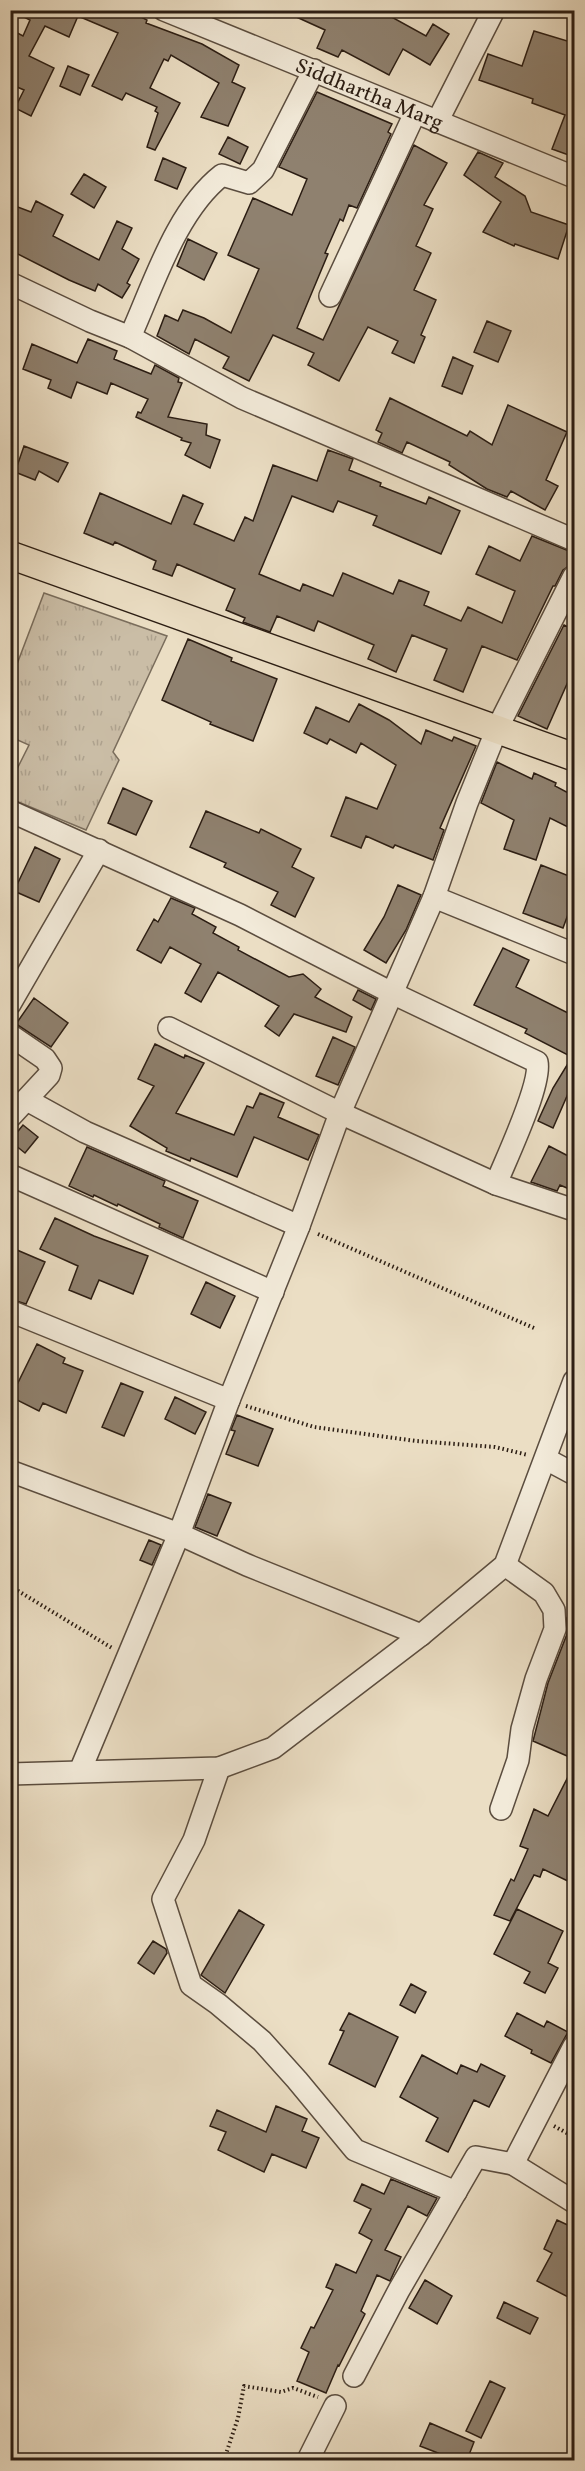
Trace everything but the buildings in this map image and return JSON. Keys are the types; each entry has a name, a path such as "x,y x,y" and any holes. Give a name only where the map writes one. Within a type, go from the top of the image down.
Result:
{"main road":[{"path":"10,555 574,757"}],"street":[{"name":"Siddhartha Marg","path":"164,10 574,177"},
{"path":"437,122 494,10"},
{"path":"129,337 179,228 205,188 222,175 249,183 263,170 315,70"},
{"path":"330,296 416,113"},
{"path":"10,283 129,337 242,398 574,540"},
{"path":"80,1771 179,1534 229,1400 299,1226 340,1113 434,897 467,803 497,729 566,613 574,576"},
{"path":"10,811 240,915 392,993 537,1062 539,1070 533,1089 496,1184"},
{"path":"10,1004 99,850"},
{"path":"434,897 574,954"},
{"path":"169,1028 340,1113 496,1184 574,1210"},
{"path":"10,1035 45,1059 51,1068 49,1076 10,1117"},
{"path":"27,1100 85,1132 299,1226"},
{"path":"10,1175 273,1292"},
{"path":"10,1311 229,1400"},
{"path":"10,1774 219,1768 273,1748 421,1635 505,1565 574,1381"},
{"path":"546,1459 574,1474"},
{"path":"10,1472 179,1534 248,1565 421,1635"},
{"path":"501,1809 518,1760 522,1729 536,1679 555,1629 554,1610 544,1593 505,1565"},
{"path":"219,1768 194,1840 163,1899 191,1985 218,2004 262,2041 355,2150 456,2192"},
{"path":"513,2164 574,2046"},
{"path":"354,2376 399,2290 476,2157 513,2164 574,2202"},
{"path":"308,2460 335,2406"}],"path":[{"path":"299,1226 534,1328"},
{"path":"229,1400 314,1427 416,1441 495,1447 546,1459"},
{"path":"10,1586 127,1657"},
{"path":"224,2460 238,2418 244,2386 281,2392 292,2388 322,2398 335,2406"}],"green space":[{"path":"44,593 167,636 113,752 119,760 86,830 11,799 11,781 29,745 11,737 11,680"}]}
